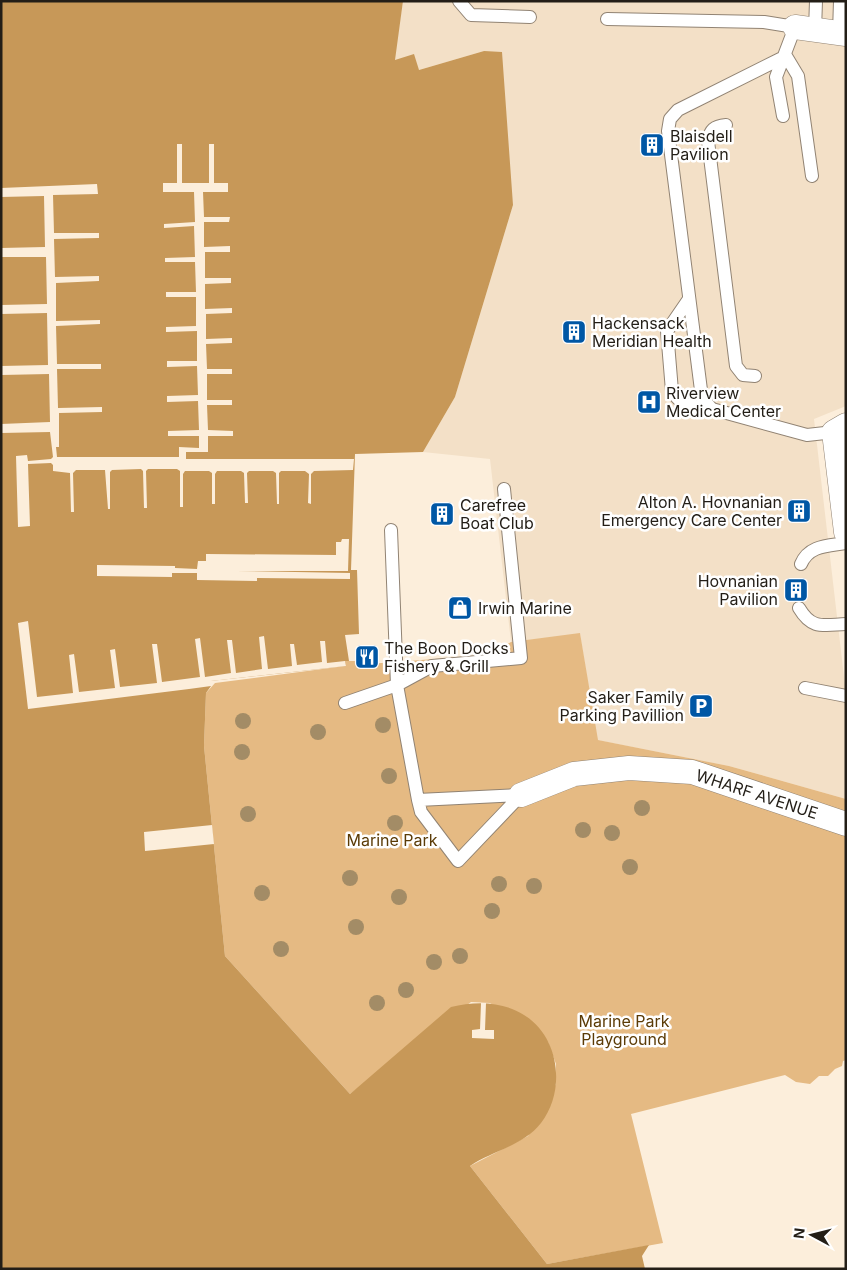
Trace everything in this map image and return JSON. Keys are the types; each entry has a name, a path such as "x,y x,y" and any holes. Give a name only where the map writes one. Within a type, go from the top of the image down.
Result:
{"street":[{"path":"805,29 842,34"},
{"path":"840,429 846,532"},
{"name":"WHARF AVENUE","path":"521,795 574,774 629,768 692,772 846,824"}],"lane":[{"path":"459,1 471,15 530,17"},
{"path":"783,116 776,77 786,56 805,29 816,1"},
{"path":"840,1 842,34"},
{"path":"606,19 764,22 805,29"},
{"path":"786,56 798,76 812,176"},
{"path":"712,409 702,398 668,131 670,118 678,110 786,56"},
{"path":"726,125 716,126 710,132 708,141 736,366 743,375 755,376"},
{"path":"688,299 667,331 672,391 676,399 686,406 712,409 807,435 840,429"},
{"path":"345,703 397,685 432,666 521,658 504,489"},
{"path":"391,530 397,685 421,812 458,861 521,795"},
{"path":"801,564 805,554 814,548 846,543"},
{"path":"800,608 807,620 817,625 846,624"},
{"path":"805,688 846,696"},
{"path":"418,800 521,795"}],"shaded area":[{"path":"1,1 403,1 395,60 414,54 419,70 484,51 502,52 513,205 455,397 423,452 355,454 351,570 357,570 359,634 345,635 349,661 345,661 346,666 210,681 211,686 206,693 204,746 225,956 350,1094 451,1007 479,1003 498,1005 516,1010 524,1015 536,1025 552,1050 556,1081 554,1096 549,1110 534,1131 516,1143 470,1166 547,1264 649,1245 642,1256 645,1269 1,1269"},
{"name":"Riverview Medical Center","path":"403,1 846,1 846,406 814,419 846,694 846,799 729,766 597,740 580,634 511,642 490,459 423,452 455,397 513,205 484,51 419,70 394,60"}],"green space":[{"name":"Marine Park","path":"580,633 598,740 729,766 846,799 846,1060 843,1061 842,1066 835,1069 828,1076 819,1076 810,1084 796,1082 785,1075 631,1114 663,1243 547,1264 470,1166 528,1136 556,1084 556,1064 548,1042 490,1003 471,1002 350,1094 225,956 204,746 206,693 215,683 345,666 345,661 355,661 355,665 487,655 511,642"}],"pier":[{"path":"177,144 182,144 182,183 209,183 209,144 214,144 214,183 228,183 228,192 203,192 204,217 230,217 229,222 204,222 204,247 230,246 230,252 205,252 205,278 231,278 231,283 205,284 205,309 232,308 232,313 206,314 206,339 232,338 232,343 206,344 207,369 232,369 232,374 207,374 207,400 232,400 232,405 207,405 208,430 233,431 233,436 208,436 208,452 186,452 186,459 354,459 353,470 314,471 311,474 311,504 308,503 309,474 305,471 281,471 279,473 279,504 277,504 276,473 273,471 249,471 247,473 248,503 245,503 244,473 241,471 217,471 215,474 215,504 212,504 212,473 209,471 185,471 183,474 183,507 180,507 180,471 177,469 148,469 146,471 147,508 144,508 143,471 141,469 112,470 110,472 110,509 108,509 105,470 76,470 73,473 74,512 71,512 70,473 53,471 51,463 28,464 30,526 18,527 16,456 27,455 28,461 51,459 53,457 50,432 1,433 1,424 50,422 49,374 1,375 1,366 48,365 47,313 1,314 1,305 47,304 46,257 1,257 1,248 45,247 44,196 1,197 1,188 97,184 98,194 53,195 54,233 99,233 99,238 54,239 55,277 99,276 99,281 56,283 56,321 100,320 100,324 56,326 57,364 101,364 101,369 57,369 58,408 102,407 102,412 59,413 59,447 56,447 57,457 179,457 179,447 199,448 199,436 168,436 168,431 199,430 198,401 167,402 167,396 198,395 197,366 167,367 167,361 197,361 197,331 166,332 166,327 196,326 196,297 166,297 166,292 196,292 195,262 165,262 165,258 195,257 194,226 164,228 164,224 195,222 194,192 163,192 163,183 177,183"},
{"path":"342,539 349,539 348,571 236,571 350,573 350,579 257,578 257,581 197,580 197,573 172,573 172,577 97,576 97,565 175,566 175,568 197,569 198,561 206,561 206,554 336,555 336,542 341,542"},
{"path":"28,621 37,697 73,693 69,655 74,654 79,692 115,688 110,650 115,649 120,687 157,683 152,644 157,644 162,682 200,677 195,639 200,638 205,677 231,673 227,640 232,640 236,673 262,669 259,637 264,636 268,669 292,666 290,644 294,644 297,665 322,662 320,641 325,641 327,663 345,661 346,666 211,681 211,686 28,709 18,623"},
{"path":"212,825 214,844 145,851 144,832"},
{"path":"481,1003 486,1003 485,1030 494,1030 494,1039 472,1038 472,1030 480,1029"}],"place":[{"name":"Blaisdell Pavilion","path":"652,145"},
{"name":"Hackensack Meridian Health","path":"574,332"},
{"name":"Riverview Medical Center","path":"649,402"},
{"name":"Alton A. Hovnanian Emergency Care Center","path":"799,511"},
{"name":"Carefree Boat Club","path":"442,514"},
{"name":"Hovnanian Pavilion","path":"796,590"},
{"name":"Irwin Marine","path":"460,608"},
{"name":"The Boon Docks Fishery & Grill","path":"367,657"},
{"name":"Saker Family Parking Pavillion","path":"701,706"}],"park label":[{"name":"Marine Park Playground","path":"624,1030"}]}
